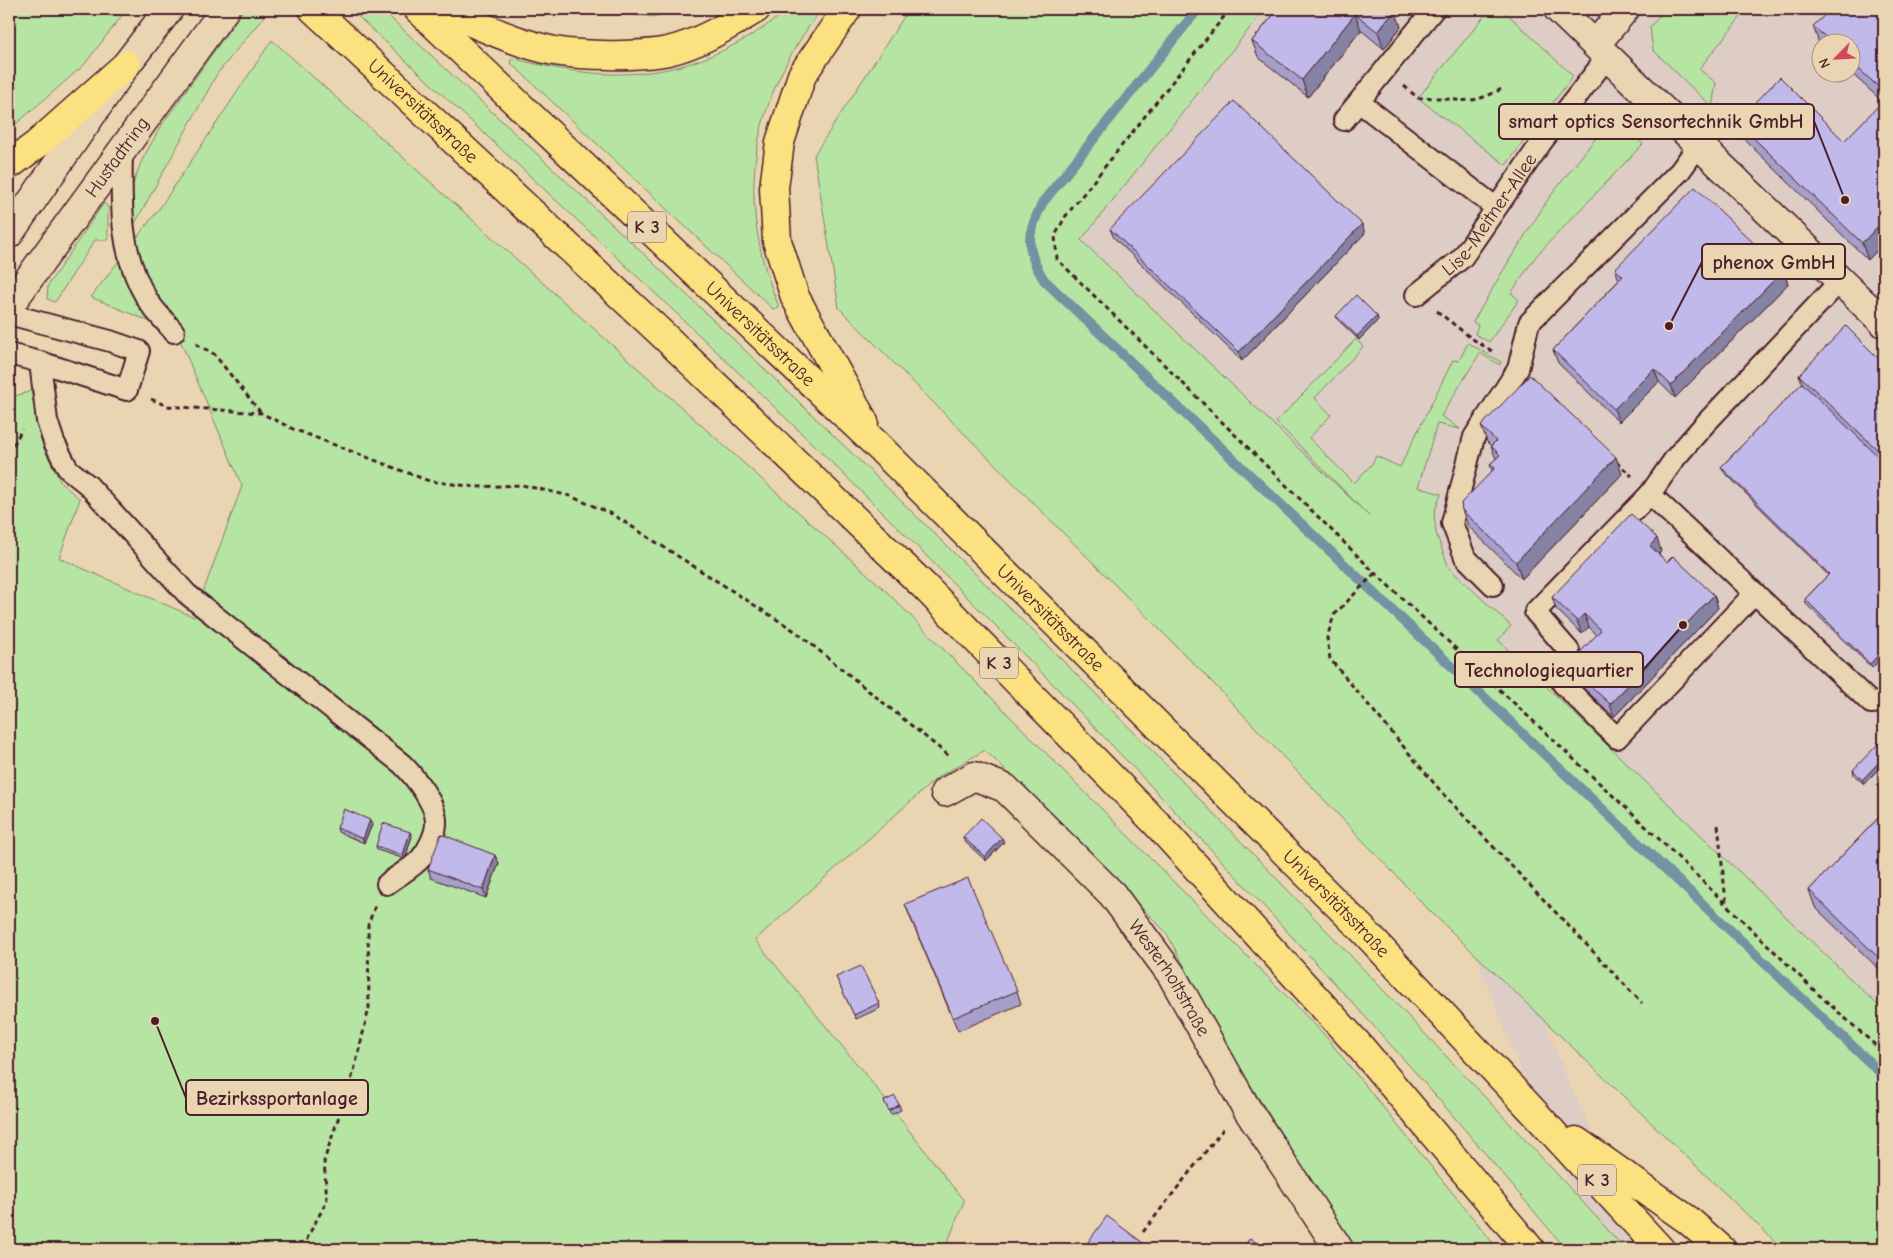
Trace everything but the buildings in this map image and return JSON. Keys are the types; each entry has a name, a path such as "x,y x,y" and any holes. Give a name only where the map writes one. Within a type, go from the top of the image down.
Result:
{"highway":[{"name":"Universitätsstraße","path":"418,9 877,445 1363,930 1660,1249"},
{"path":"440,9 514,38 555,51 616,54 668,51 716,33 756,9"},
{"path":"847,9 802,75 780,142 774,188 775,215 777,241 795,296 877,445"},
{"name":"Universitätsstraße","path":"321,16 661,332 874,538 1158,824 1362,1050 1530,1249"},
{"path":"9,165 36,145 126,65"},
{"path":"1533,1111 1688,1220 1721,1249"}],"street":[{"path":"9,234 126,65 168,9"},
{"name":"Hustadtring","path":"9,306 225,9"},
{"path":"1558,9 1700,143 1884,323"},
{"name":"Lise-Meitner-Allee","path":"1602,50 1625,9"},
{"path":"945,792 974,776"},
{"name":"Westerholtstraße","path":"974,776 1005,788 1112,894 1171,974 1245,1106 1339,1249"}],"lane":[{"path":"1344,120 1434,9"},
{"name":"Lise-Meitner-Allee","path":"1416,295 1462,258 1602,50"},
{"path":"1359,102 1495,207"},
{"path":"1493,585 1465,557 1452,523 1474,437 1518,369 1529,324 1680,171 1700,143"},
{"path":"122,150 122,225 130,263 148,300 174,332"},
{"path":"1756,593 1617,738 1563,684 1569,651 1535,612 1650,494 1676,457 1704,425 1841,280"},
{"path":"9,314 110,341 139,351 127,390 9,354"},
{"path":"40,362 47,422 54,442 68,469 88,485 186,594 402,764 414,777 430,803 436,822 430,844 420,859 387,884"},
{"path":"1650,494 1871,702 1884,702"}],"path":[{"path":"1230,9 1065,217 1055,236 1058,259 1375,573 1726,903 1817,993 1884,1053"},
{"path":"1384,70 1418,98 1433,97 1472,102 1501,89"},
{"path":"1416,295 1471,338 1518,369"},
{"path":"174,332 214,354 261,413"},
{"path":"127,390 167,406 261,413 293,429 429,481 476,487 522,485 570,496 612,514 795,631 974,776"},
{"path":"1609,455 1650,494"},
{"path":"1375,573 1334,615 1327,638 1330,659 1444,794 1642,1003"},
{"path":"1718,825 1726,903"},
{"path":"304,1249 308,1236 327,1201 324,1161 354,1071 369,1008 368,925 377,899 387,884"},
{"path":"1143,1232 1231,1120 1245,1106"}],"shaded area":[{"path":"1265,9 1884,9 1884,1011 1081,240"},
{"path":"1509,929 1569,1083 1629,1208 1652,1249 1604,1249 1566,1176 1526,1083 1471,944"}],"green space":[{"path":"9,9 127,9 84,65 9,130"},
{"path":"244,9 259,9 265,15 217,74 133,227 131,189 142,160 161,126"},
{"path":"350,9 381,9 628,239 872,473 993,591 1231,831 1488,1100 1625,1249 1566,1249 1407,1063 1203,841 1047,678 916,545 756,390 595,236"},
{"path":"579,9 667,9 657,17"},
{"path":"789,9 822,9 798,44 779,79 765,115 757,152 754,190 757,228 765,267 779,307 773,309 510,62 512,58 588,73 623,74 657,71 690,63 723,51 755,33"},
{"path":"909,9 1265,9 1081,240 1369,516 1276,422 1356,339 1363,347 1315,398 1331,415 1309,438 1354,483 1372,464 1376,456 1400,467 1453,360 1459,361 1468,343 1501,362 1500,365 1480,353 1441,416 1460,429 1437,424 1418,487 1441,494 1434,513 1436,533 1449,568 1511,626 1498,640 1884,1011 1884,1249 1783,1249 1429,910 1215,685 839,308 814,155"},
{"path":"1490,9 1502,9 1573,76 1506,165 1418,98"},
{"path":"1665,9 1747,9 1699,69 1716,83 1712,107 1653,50 1650,27"},
{"path":"272,40 884,589 1322,1032 1498,1249 1354,1249 1229,1051 1166,932 985,750 938,777 755,940 869,1079 964,1201 945,1249 9,1249 9,398 31,391 44,449 61,483 80,499 59,558 194,617 242,486 177,333 91,297 159,209"},
{"path":"1613,116 1643,144 1536,256 1511,293 1519,300 1489,342 1475,334 1478,325 1473,322 1510,259 1549,198"},
{"path":"104,203 108,207 108,240 95,240 55,302 47,299 48,285"}],"waterway":[{"path":"1198,9 1043,202 1034,223 1030,241 1033,259 1044,280 1884,1076"}],"place":[{"name":"smart optics Sensortechnik GmbH","path":"1845,200"},
{"name":"phenox GmbH","path":"1669,326"},
{"name":"Technologiequartier","path":"1683,625"},
{"name":"Bezirkssportanlage","path":"155,1021"}]}
